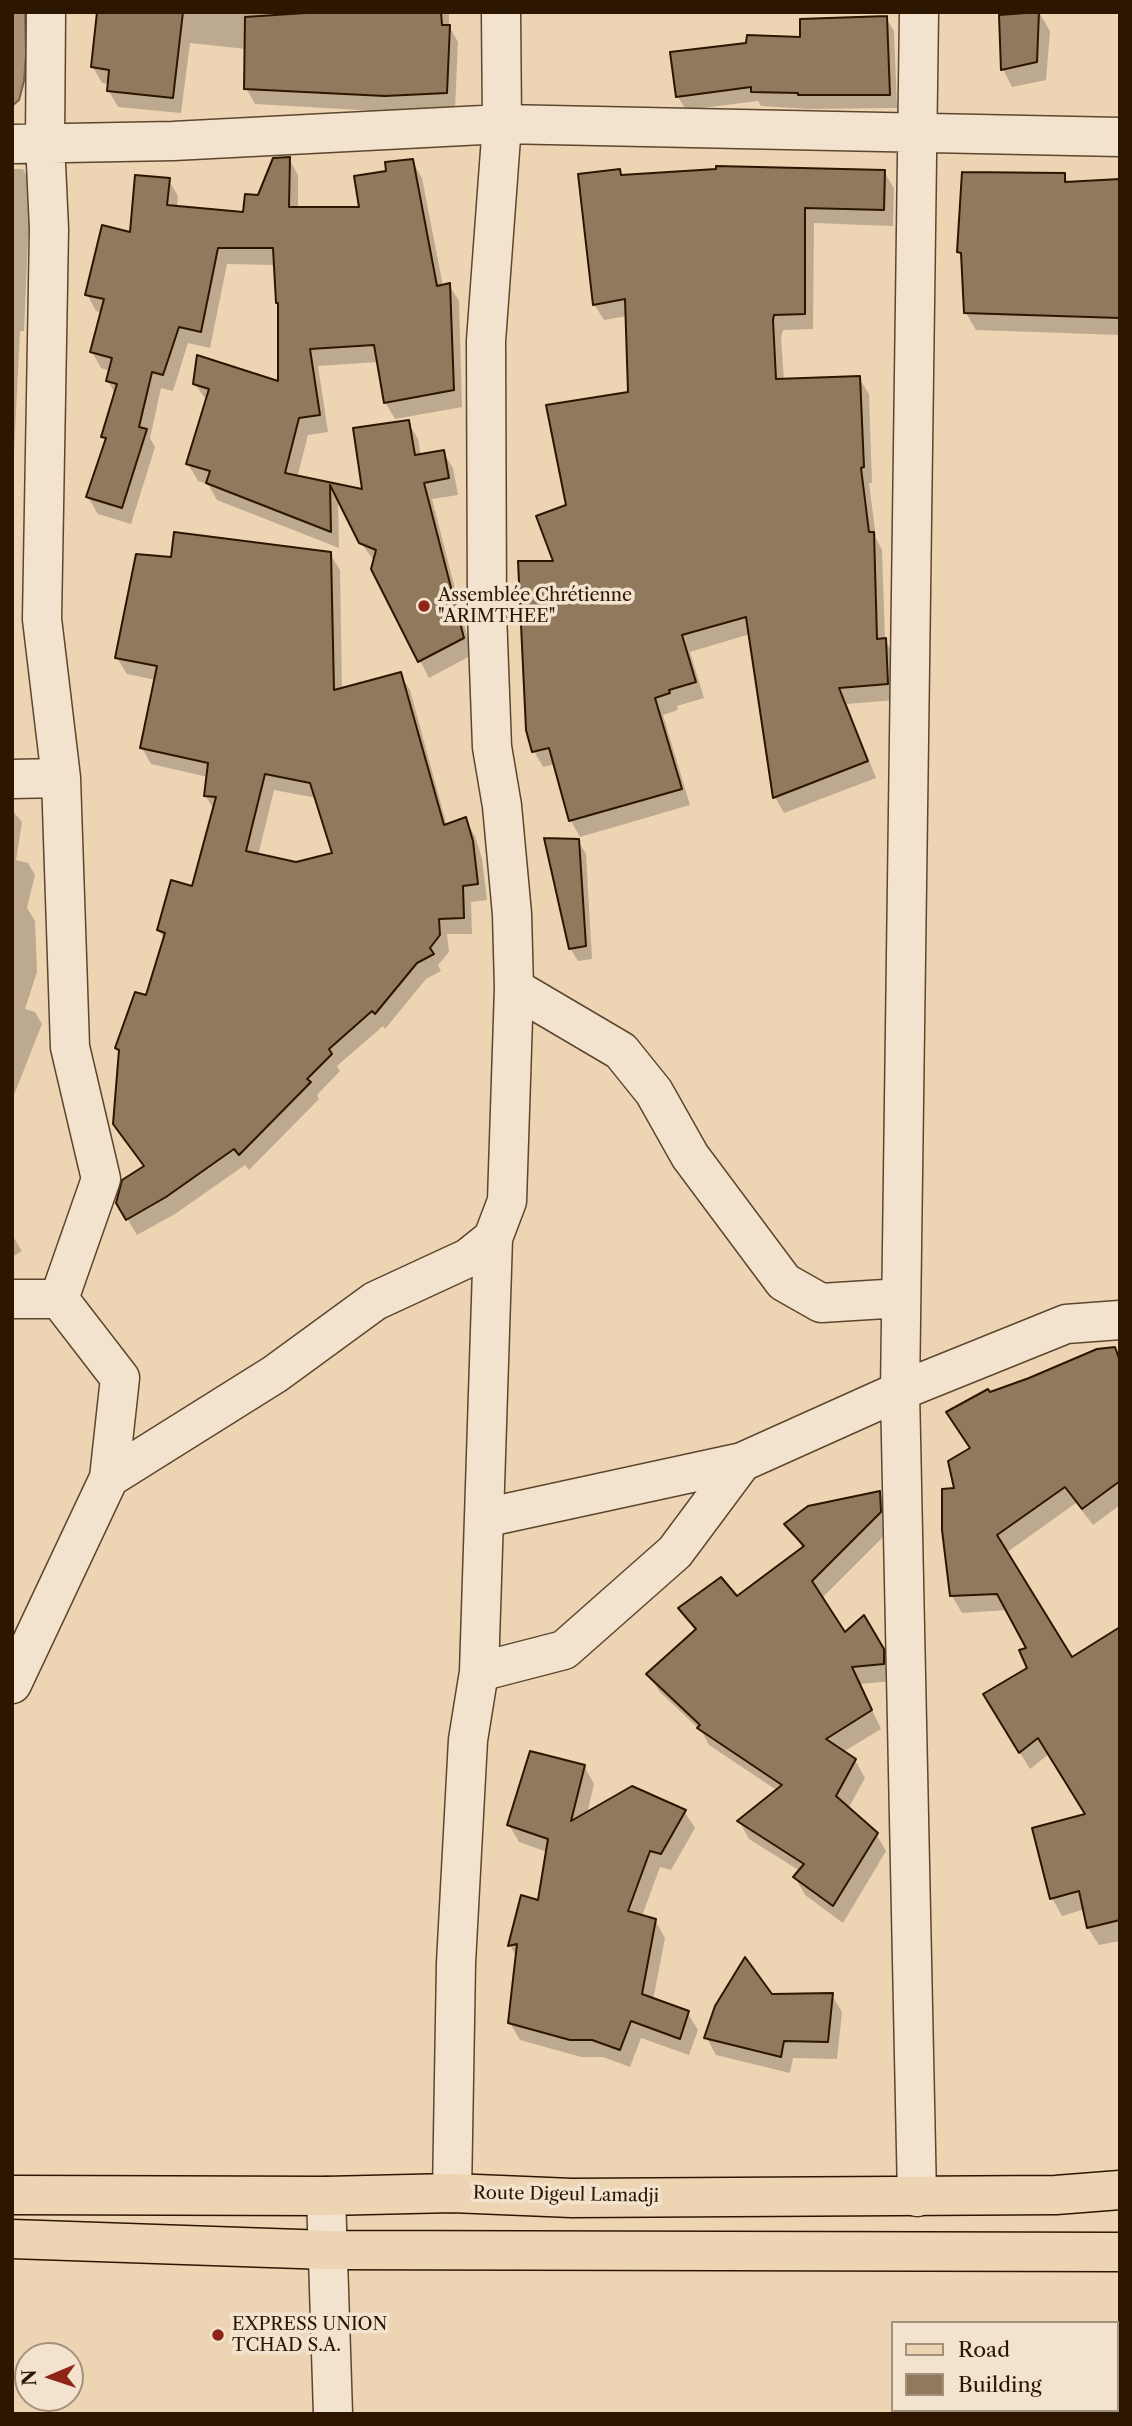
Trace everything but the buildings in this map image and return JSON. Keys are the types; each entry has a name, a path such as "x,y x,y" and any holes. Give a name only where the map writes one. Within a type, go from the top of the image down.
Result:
{"main road":[{"name":"Route Digeul Lamadji","path":"12,2195 326,2196 452,2193 572,2198 917,2197 1056,2195 1120,2190"},
{"path":"12,2239 328,2250 1120,2252"}],"street":[{"path":"46,12 29,143 50,229 42,619 61,778 70,1047 101,1179 60,1299"},
{"path":"452,2193 456,1963 468,1740 479,1672 493,1238 508,1201 514,988 512,914 502,806 492,747 487,613 485,341 502,124 501,12"},
{"path":"917,2197 900,1391 919,12"},
{"path":"29,143 173,141 502,124 1120,137"},
{"path":"12,779 61,778"},
{"path":"514,988 621,1051 654,1092 690,1156 785,1282 821,1303 901,1298"},
{"path":"109,1478 275,1374 375,1301 468,1258 493,1238"},
{"path":"12,1299 60,1299"},
{"path":"12,1684 109,1478 120,1378 60,1299"},
{"path":"484,1518 742,1462 900,1391 1066,1324 1120,1320"},
{"path":"479,1672 564,1650 675,1552 742,1462"},
{"path":"326,2196 334,2414"}],"shaded area":[{"path":"12,12 25,12 26,54 19,100 12,106"}],"place":[{"name":"Assemblée Chrétienne \"ARIMTHEE\"","path":"424,606"},
{"name":"EXPRESS UNION TCHAD S.A.","path":"218,2335"}]}
